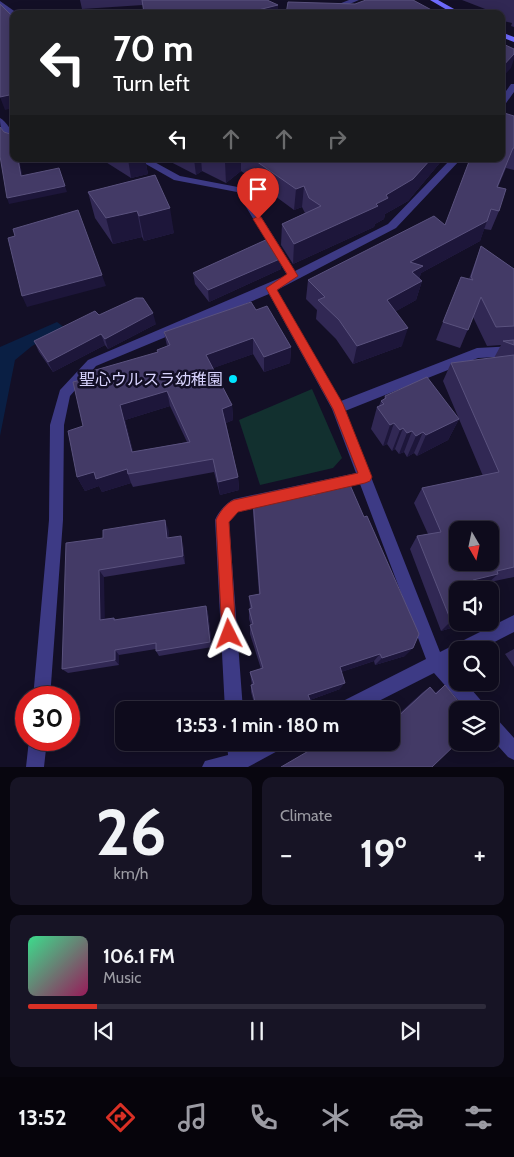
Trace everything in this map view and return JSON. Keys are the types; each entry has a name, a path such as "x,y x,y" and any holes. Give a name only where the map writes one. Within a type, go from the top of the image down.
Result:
{"street":[{"path":"327,10 356,0"},
{"path":"433,0 452,10"},
{"path":"0,3 10,12"},
{"path":"505,98 513,87"},
{"path":"0,121 10,135"},
{"path":"148,162 177,178 240,190 293,276"},
{"path":"42,686 56,520 57,425 64,394 92,363 271,288 392,226 453,162"},
{"path":"271,288 338,408 436,664 470,701"},
{"path":"338,408 477,352 514,351"},
{"path":"233,701 222,520 234,506 365,477"},
{"path":"479,641 514,623"},
{"path":"361,701 449,657"},
{"path":"499,734 514,751"},
{"path":"35,767 37,751"},
{"path":"236,751 237,765"},
{"path":"211,767 237,765 261,751"}],"green space":[{"path":"312,389 342,458 333,468 260,485 239,420"}],"water":[{"path":"57,322 65,328 32,346 15,360 0,436 0,347"}],"building":[{"path":"142,0 267,0 278,5 258,10 144,10"},
{"path":"366,0 413,0 432,10 287,10 288,2 355,4"},
{"path":"0,4 10,14 10,95 0,97"},
{"path":"505,45 514,49 514,54 505,64"},
{"path":"505,113 514,116 514,148 497,187 506,189 499,211 491,209 487,221 410,262 423,266 412,272 422,281 387,300 408,328 357,346 339,320 318,300 325,297 308,280 434,216 445,225 469,162 505,162"},
{"path":"0,127 4,132 10,134 10,162 19,162 21,176 59,168 65,186 7,198 0,156"},
{"path":"257,162 428,162 413,179 386,195 388,198 376,204 378,206 294,244 282,224 321,206 309,198 304,186 296,189"},
{"path":"155,175 170,208 139,216 137,211 106,218 88,192"},
{"path":"78,210 102,275 22,296 8,238 15,236 13,229"},
{"path":"270,238 282,258 208,290 193,273"},
{"path":"481,246 514,269 514,326 496,327 481,297 468,330 443,322 461,277 473,280 471,277"},
{"path":"136,298 143,298 153,313 105,339 101,334 48,362 34,341 95,311 99,315"},
{"path":"251,302 256,310 267,306 291,347 264,357 253,338 206,355 232,405 222,409 238,477 218,482 213,459 128,474 127,469 96,479 94,472 77,477 68,431 83,426 73,382 93,377 92,371 158,352 157,350 170,345 164,332","holes":["167,391 190,442 132,452 120,405"]},
{"path":"514,340 514,345 503,341"},
{"path":"514,355 514,567 499,571 499,521 449,521 449,571 497,571 498,574 473,581 449,581 449,616 417,536 441,532 422,488 499,472 451,363"},
{"path":"427,377 459,419 426,435 423,432 416,436 412,431 407,433 403,428 400,430 394,423 390,425 377,407 384,404 381,401 386,398 385,396"},
{"path":"347,478 364,517 367,516 419,634 413,648 382,658 380,654 340,667 345,683 308,695 310,700 255,701 251,685 254,684 250,672 263,668 250,625 253,624 249,609 252,608 249,596 260,594 253,499 315,495 312,489"},
{"path":"165,520 167,538 181,536 183,556 99,570 100,620 114,618 114,620 206,606 210,642 156,651 156,643 115,650 115,660 62,669 66,543 103,538 103,530"},
{"path":"445,685 458,701 449,701 449,751 432,767 281,767 309,751 400,751 400,715 430,687 436,694"}],"place":[{"name":"聖心ウルスラ幼稚園","path":"233,379"}],"route":[{"path":"229,634 222,520 234,506 365,477 338,408 271,288 293,276 258,219"}]}
